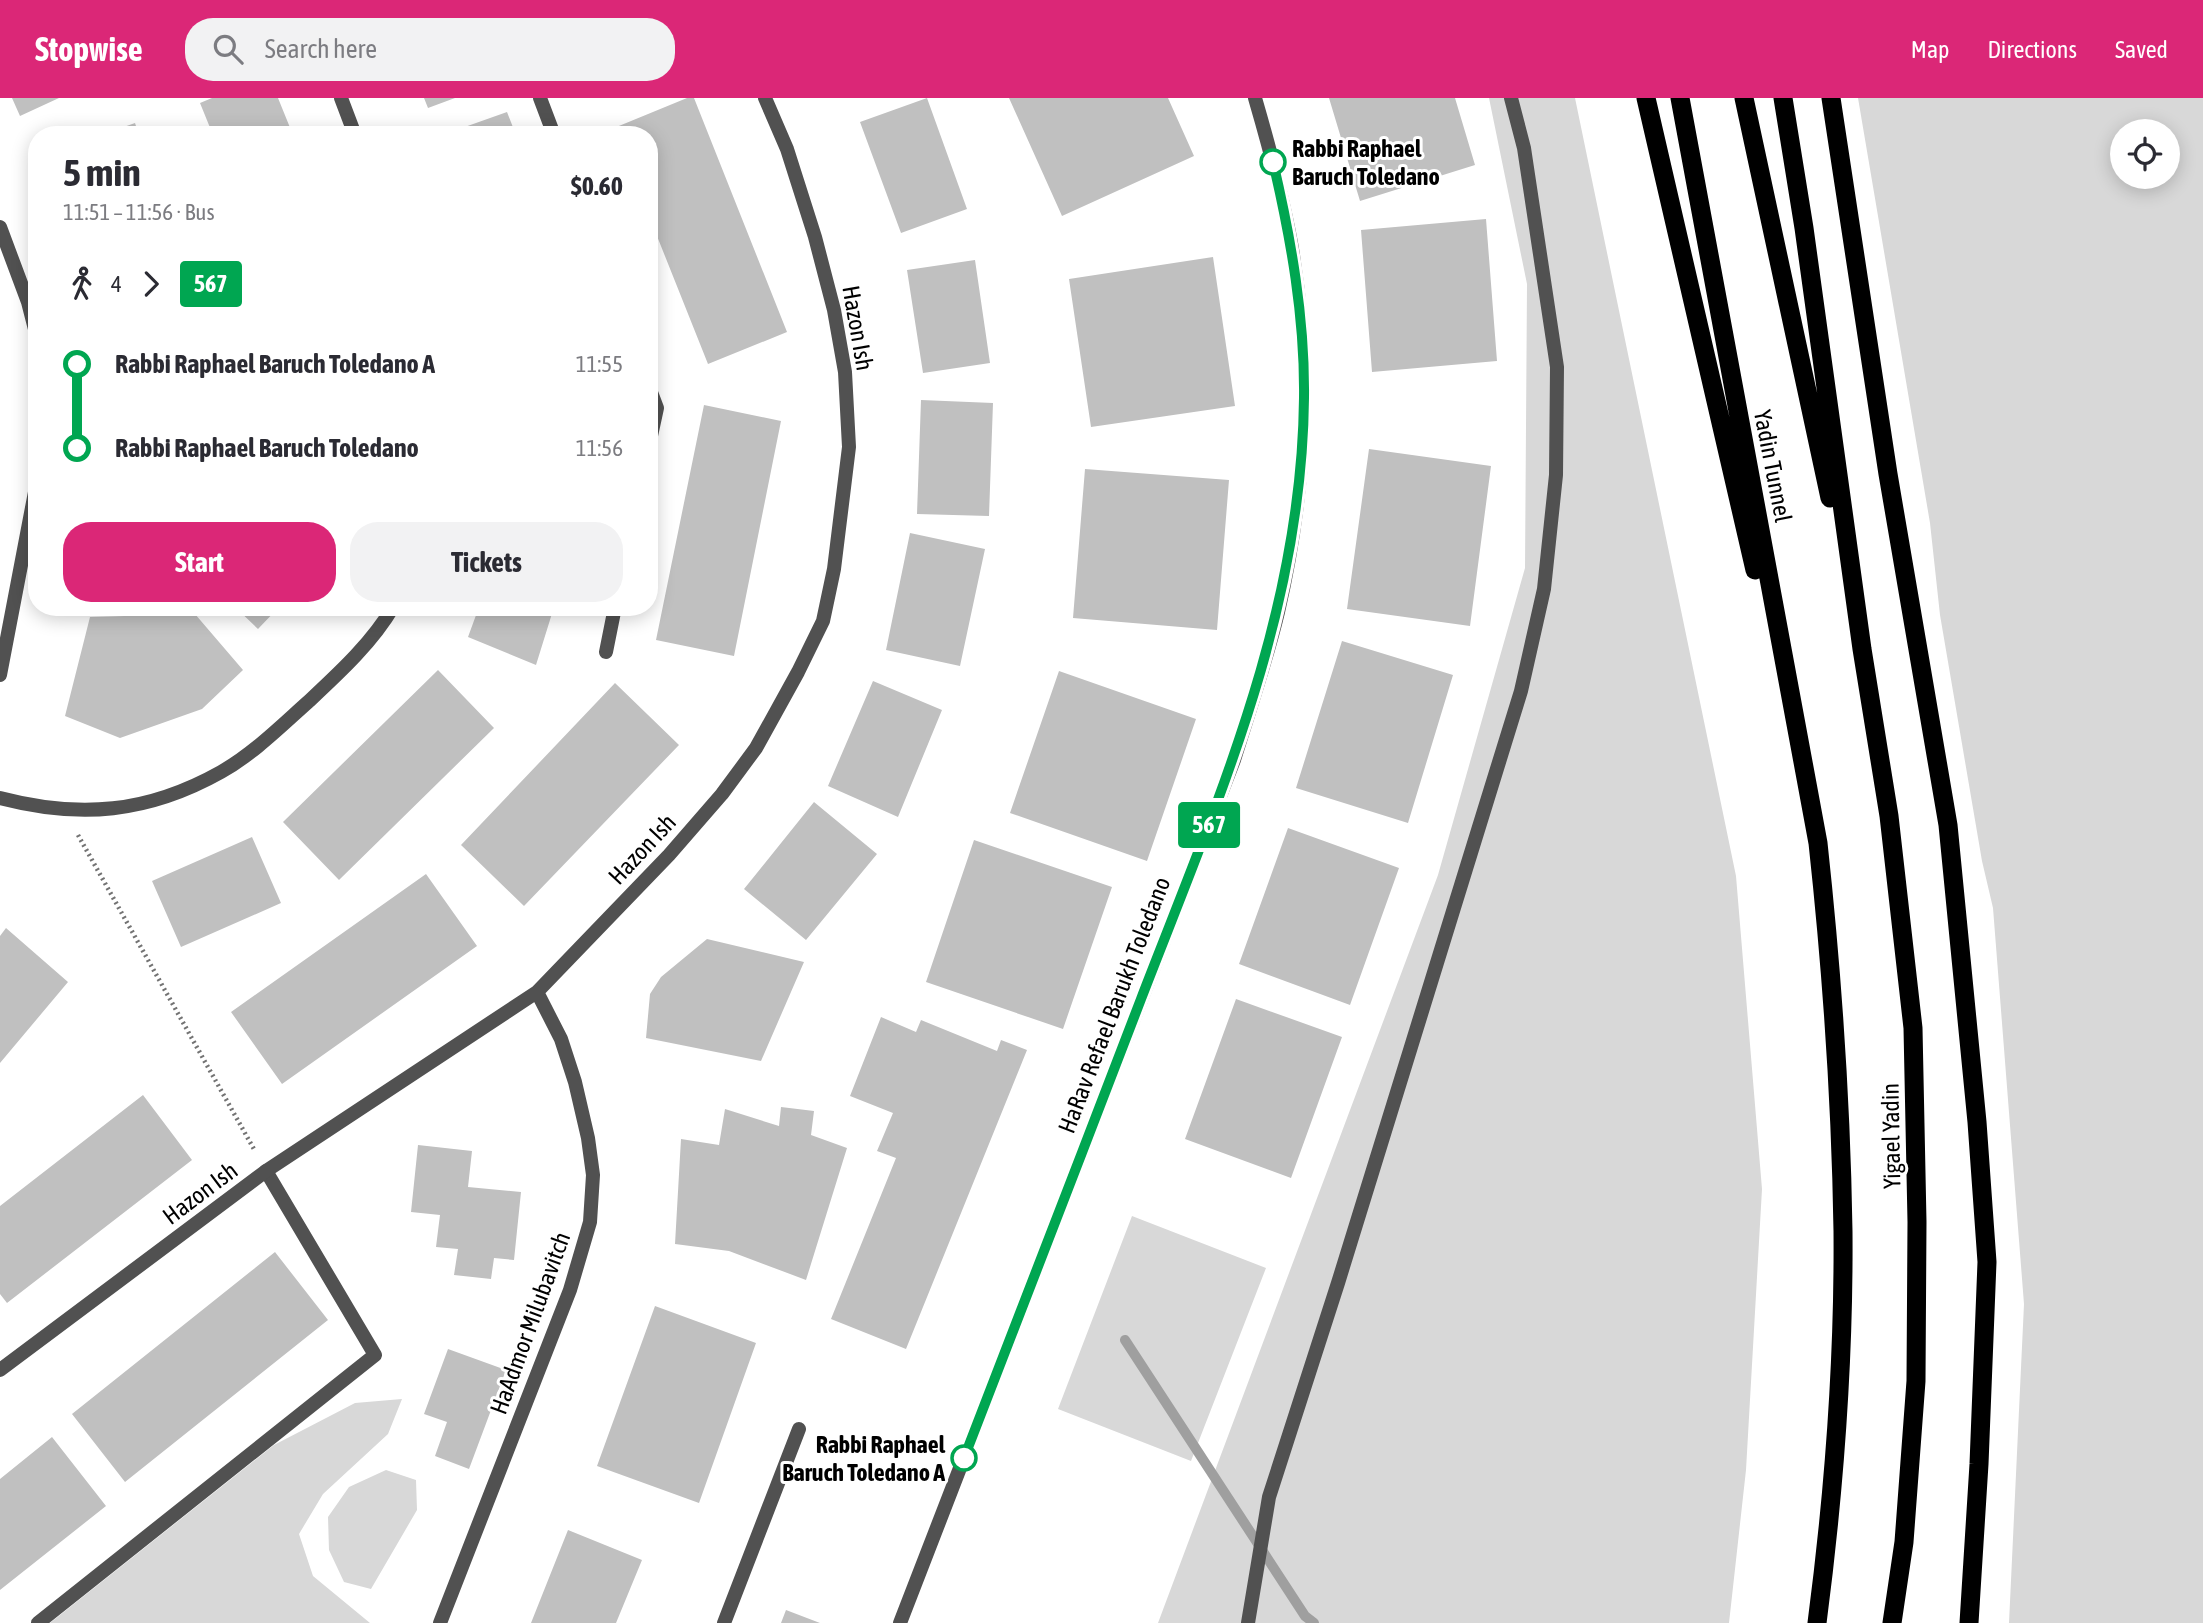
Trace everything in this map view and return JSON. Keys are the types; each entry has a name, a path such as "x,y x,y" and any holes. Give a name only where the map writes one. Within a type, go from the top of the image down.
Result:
{"highway":[{"path":"1647,98 1818,844"},
{"name":"Yadin Tunnel","path":"1679,98 1818,844"},
{"name":"Yadin Tunnel","path":"1744,98 1862,649"},
{"path":"1783,98 1804,228 1862,649"},
{"path":"1831,98 1888,474 1948,825 1977,1122 1987,1262 1969,1623"},
{"name":"Yigael Yadin","path":"1862,649 1889,816 1913,1028 1917,1222 1916,1381 1904,1542 1892,1623"},
{"name":"Yigael Yadin","path":"1817,1623 1834,1463 1840,1370 1843,1231 1836,1032 1818,844"}],"street":[{"path":"341,98 352,126"},
{"path":"540,98 551,126"},
{"name":"Hazon Ish","path":"0,1370 266,1171 537,992 670,855 722,794 756,748 823,621 834,569 849,447 845,372 834,310 815,237 787,149 765,98"},
{"name":"HaRav Refael Barukh Toledano","path":"900,1623 1234,760 1278,613 1292,541 1301,469 1303,358 1291,243 1255,98"},
{"path":"1248,1623 1269,1496 1338,1283 1521,691 1544,589 1556,475 1557,367 1524,148 1511,98"},
{"path":"0,227 28,302"},
{"path":"0,675 28,529"},
{"path":"0,798 64,810 85,811 127,807 174,794 222,771 271,735 333,678 388,616"},
{"path":"606,652 613,616"},
{"name":"HaAdmor Milubavitch","path":"440,1623 569,1290 590,1222 593,1175 583,1116 561,1040 537,992"},
{"path":"38,1623 376,1355 266,1171"},
{"path":"724,1623 799,1429"}],"path":[{"path":"64,810 266,1171"}],"shaded area":[{"path":"1489,98 1575,98 1736,876 1762,1189 1746,1470 1729,1623 1158,1623 1438,875 1525,568 1527,284"},
{"path":"1858,98 2203,98 2203,1623 2009,1623 2024,1304 1993,908 1982,861 1940,615 1930,523"},
{"path":"1132,1216 1266,1268 1191,1461 1058,1409"},
{"path":"402,1399 388,1434 323,1494 299,1534 313,1576 370,1623 50,1623 274,1445 355,1403"},
{"path":"386,1470 416,1480 417,1510 371,1589 344,1582 329,1550 328,1517 349,1487"}],"building":[{"path":"12,98 59,98 20,116"},
{"path":"212,98 278,98 289,126 209,126 200,103"},
{"path":"424,98 455,98 428,108"},
{"path":"687,98 694,98 787,332 708,364 658,239 658,126 619,126"},
{"path":"927,98 967,209 901,233 860,122"},
{"path":"1009,98 1168,98 1194,156 1062,216"},
{"path":"1329,98 1455,98 1475,165 1360,201"},
{"path":"507,112 512,126 468,126"},
{"path":"1486,219 1497,361 1372,372 1361,230"},
{"path":"1213,257 1235,406 1091,427 1069,279"},
{"path":"975,260 990,363 923,373 907,270"},
{"path":"921,400 993,403 989,516 917,514"},
{"path":"704,405 781,421 734,656 656,640"},
{"path":"1369,449 1491,466 1470,626 1347,609"},
{"path":"1085,469 1229,480 1217,630 1073,618"},
{"path":"910,533 985,549 960,666 886,650"},
{"path":"197,616 243,670 202,709 120,738 65,716 90,617"},
{"path":"244,616 270,616 258,629"},
{"path":"476,616 551,616 536,665 468,637"},
{"path":"1342,641 1453,675 1408,823 1296,788"},
{"path":"438,670 494,728 339,880 283,822"},
{"path":"1059,671 1196,719 1147,861 1010,813"},
{"path":"873,681 942,710 898,817 828,786"},
{"path":"615,683 679,745 524,906 461,845"},
{"path":"814,802 877,854 806,940 744,889"},
{"path":"1288,828 1399,868 1350,1005 1239,964"},
{"path":"252,837 281,903 181,947 152,881"},
{"path":"974,840 1112,887 1063,1029 926,982"},
{"path":"426,874 477,946 282,1084 231,1012"},
{"path":"6,928 68,982 0,1063 0,936"},
{"path":"707,939 804,962 761,1061 646,1038 650,994 661,977"},
{"path":"1236,999 1342,1037 1291,1178 1185,1139"},
{"path":"881,1017 916,1032 921,1020 997,1051 1001,1040 1027,1050 906,1349 831,1319 896,1158 877,1151 893,1113 850,1096"},
{"path":"143,1095 192,1160 7,1303 0,1294 0,1206"},
{"path":"781,1107 814,1111 811,1135 847,1148 806,1280 729,1251 675,1244 681,1139 719,1145 725,1109 779,1126"},
{"path":"418,1145 472,1151 468,1187 521,1192 514,1260 494,1258 491,1279 454,1275 458,1249 436,1247 440,1215 411,1212"},
{"path":"275,1252 328,1320 125,1482 72,1414"},
{"path":"655,1306 756,1343 699,1503 597,1466"},
{"path":"448,1349 506,1370 469,1469 435,1456 447,1422 424,1414"},
{"path":"52,1437 106,1506 0,1590 0,1479"},
{"path":"568,1530 642,1560 616,1623 531,1623"},
{"path":"786,1610 820,1623 781,1623"}],"waterway":[{"path":"1125,1340 1305,1616 1314,1623"}],"bus line":[{"name":"567","path":"964,1458 1234,760 1278,613 1292,541 1301,469 1304,396 1301,321 1291,243 1273,162"}],"place":[{"name":"Rabbi Raphael Baruch Toledano","path":"1273,162"},
{"name":"Rabbi Raphael Baruch Toledano A","path":"964,1458"}]}
